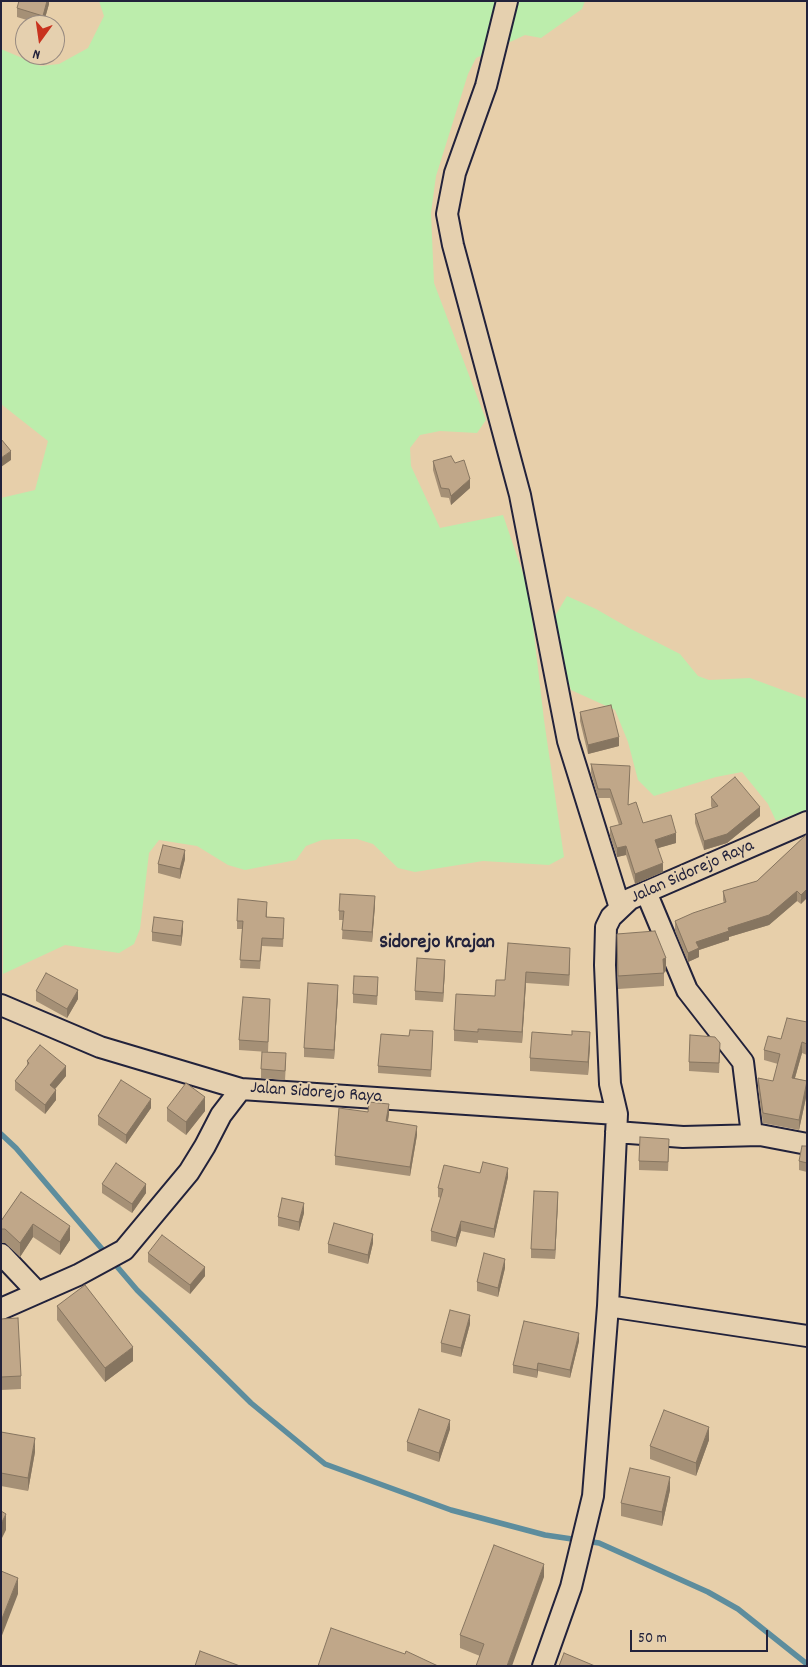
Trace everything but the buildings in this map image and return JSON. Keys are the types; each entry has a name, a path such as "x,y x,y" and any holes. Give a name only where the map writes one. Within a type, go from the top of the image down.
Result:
{"street":[{"path":"507,1 486,86 455,173 447,214 453,245 520,495 568,741 620,908"},
{"name":"Jalan Sidorejo Raya","path":"37,1292 78,1275 124,1250 189,1172 221,1115 241,1089 607,1119 610,1084 605,965 606,927 620,908 630,899 807,822"},
{"path":"646,892 687,990 743,1062 752,1135"},
{"path":"1,1005 100,1047 241,1089"},
{"path":"543,1666 571,1587 593,1496 608,1306 607,1119 682,1137 752,1135 807,1144"},
{"path":"1,1254 37,1292 1,1309"},
{"path":"608,1306 807,1336"}],"green space":[{"path":"99,1 585,1 582,9 541,38 525,35 476,58 468,74 436,176 431,213 434,283 486,420 477,433 440,431 420,435 410,448 411,466 440,528 503,515 529,591 544,720 564,857 549,865 483,861 415,872 398,868 373,844 357,839 339,839 322,840 306,846 296,860 245,870 228,865 197,846 159,840 149,853 140,929 134,944 119,953 65,945 3,974 1,498 35,490 48,441 1,404 1,49 15,55 15,65 65,65 65,61 88,48 104,16"},
{"path":"567,596 596,609 680,654 698,676 709,680 750,678 807,699 807,810 776,821 768,804 742,772 716,777 654,796 638,780 628,742 615,710 571,690 557,646 555,616"}],"waterway":[{"path":"1,1134 16,1148 137,1290 251,1403 325,1464 451,1510 545,1535 599,1543 708,1592 738,1609 807,1664"}],"district":[{"name":"Sidorejo Krajan","path":"437,944"}]}
